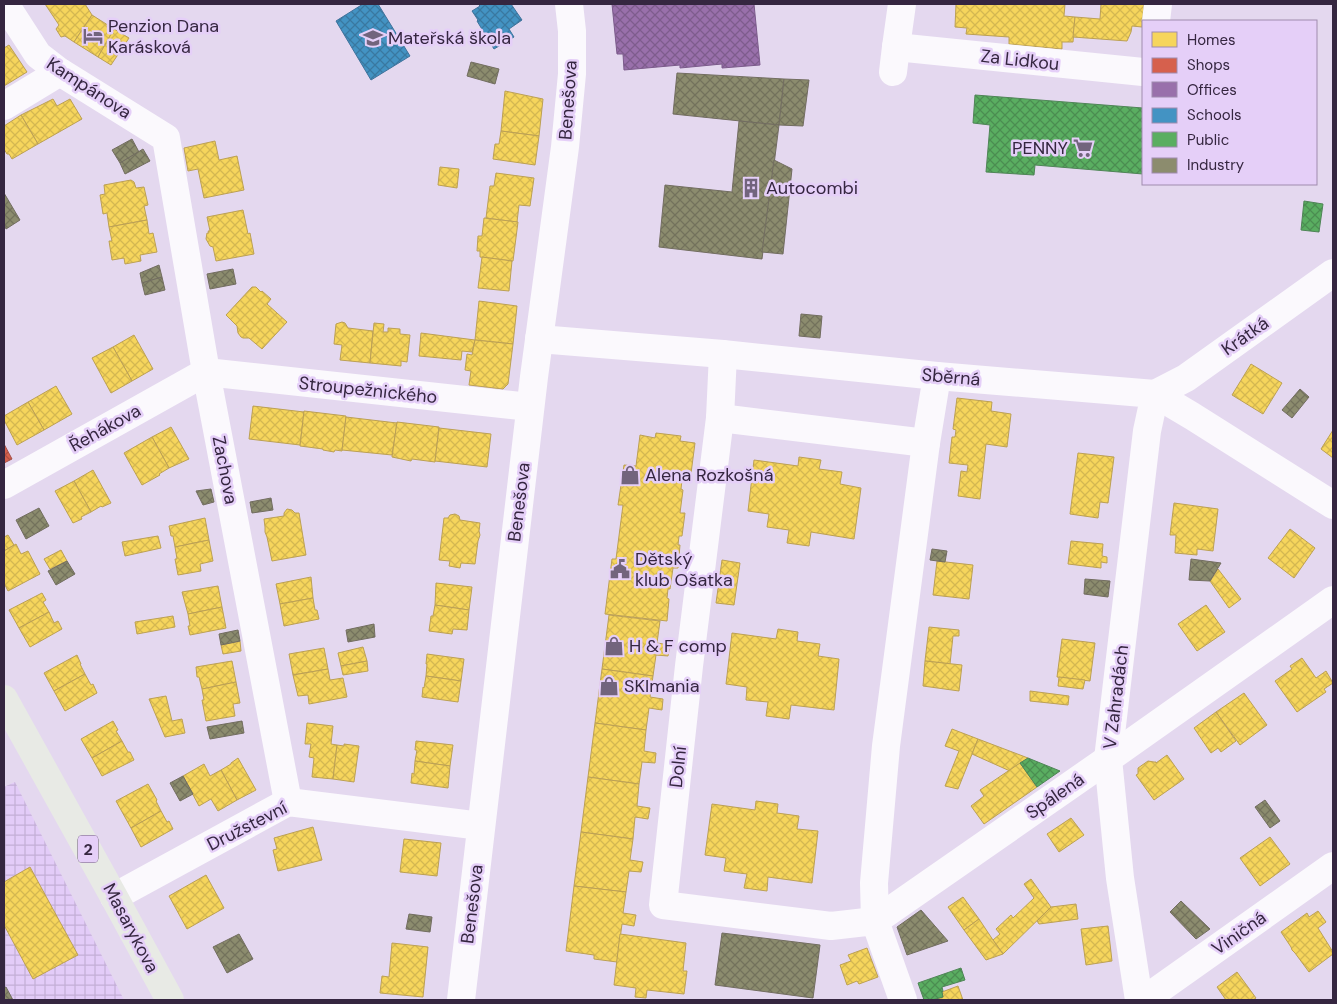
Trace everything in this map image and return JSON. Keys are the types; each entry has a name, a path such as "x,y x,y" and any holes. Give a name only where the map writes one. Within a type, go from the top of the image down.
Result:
{"main road":[{"name":"Masarykova","path":"4,699 170,1000"}],"street":[{"name":"Kampánova","path":"5,4 38,56 60,72 166,138"},
{"name":"Benešova","path":"461,1000 530,408 565,147 572,74 570,4"},
{"name":"Za Lidkou","path":"902,4 895,60 1142,72"},
{"path":"1156,20 1158,4"},
{"path":"4,106 60,72"},
{"name":"Zachova","path":"166,138 206,372 288,802"},
{"name":"Krátká","path":"1155,394 1186,378 1333,273"},
{"name":"Sběrná","path":"539,339 1155,394 1333,505"},
{"name":"Dolní","path":"723,354 720,418 689,666 663,905 831,926 875,921"},
{"name":"Stroupežnického","path":"206,372 530,408"},
{"name":"Řehákova","path":"4,485 206,372"},
{"path":"903,1000 875,921 874,883 886,746 926,442 937,376"},
{"name":"V Zahradách","path":"1139,1000 1120,878 1108,759 1146,441 1155,394"},
{"path":"720,418 926,442"},
{"name":"Spálená","path":"875,921 1333,600"},
{"name":"Družstevní","path":"114,897 288,802 481,826"},
{"name":"Viničná","path":"1144,1000 1333,866"}],"shaded area":[{"path":"15,782 124,1000 4,1000 4,787"}],"building: Homes":[{"path":"45,4 85,4 92,15 74,42 65,36 61,37 56,29 59,25"},
{"path":"956,4 1065,4 1064,16 1075,17 1073,42 1062,42 1062,49 1009,44 1009,37 966,34 967,28 955,27"},
{"path":"1101,4 1144,4 1142,27 1132,26 1127,41 1073,37 1075,17 1100,19"},
{"path":"92,15 114,29 98,57 74,42"},
{"path":"114,29 129,38 111,65 98,57"},
{"path":"9,45 27,72 4,86 4,48"},
{"path":"505,91 543,99 539,136 501,131"},
{"path":"53,99 57,106 70,99 82,119 38,144 21,115"},
{"path":"21,115 38,144 12,159 4,149 4,126"},
{"path":"501,131 539,136 535,165 493,159 495,144 499,144"},
{"path":"215,141 219,160 237,156 244,190 204,198 198,169 188,171 184,148"},
{"path":"440,167 459,169 457,188 438,185"},
{"path":"496,173 534,178 530,206 519,205 517,222 486,218 490,186 494,186"},
{"path":"131,180 136,188 144,187 148,205 144,206 147,220 109,227 107,213 103,214 100,195 105,194 104,185"},
{"path":"243,210 254,254 216,261 213,247 210,246 206,239 208,231 210,231 207,217"},
{"path":"484,218 518,222 513,261 480,257 480,251 477,251 478,236 482,236"},
{"path":"147,220 149,234 153,233 157,252 140,255 141,261 125,264 124,258 112,260 109,241 112,241 109,227"},
{"path":"482,257 512,261 509,291 478,288"},
{"path":"252,287 256,287 271,299 267,304 287,322 262,349 249,338 241,337 237,326 226,315"},
{"path":"479,301 517,306 513,344 475,340"},
{"path":"342,322 348,328 373,331 370,363 340,360 342,345 334,344 336,324"},
{"path":"374,323 384,324 383,332 388,332 388,328 400,329 400,334 410,335 407,362 401,361 401,366 370,363"},
{"path":"421,333 475,340 472,352 462,351 461,360 419,356"},
{"path":"134,335 153,369 132,381 113,347"},
{"path":"475,340 513,344 508,384 503,389 469,385 471,371 465,370 467,354 472,355"},
{"path":"113,347 132,381 111,393 92,358"},
{"path":"1251,364 1282,383 1263,414 1232,395"},
{"path":"56,386 72,414 44,430 28,402"},
{"path":"957,398 992,402 991,411 1011,414 1007,447 986,444 980,499 958,496 961,471 967,472 968,465 949,463 952,437 955,437 956,430 953,429"},
{"path":"28,402 44,430 17,445 4,420 4,416"},
{"path":"253,406 304,412 300,445 249,439"},
{"path":"304,411 346,416 342,451 335,450 334,452 300,446"},
{"path":"346,417 397,423 392,455 342,450"},
{"path":"397,422 439,427 435,462 412,459 411,461 392,457"},
{"path":"171,427 189,459 169,468 152,437"},
{"path":"439,428 491,434 487,467 435,461"},
{"path":"1333,430 1333,458 1321,449"},
{"path":"656,433 681,436 680,441 695,443 690,481 682,480 681,489 683,490 680,513 685,513 682,536 679,536 678,568 673,568 670,589 668,589 667,621 605,614 612,559 616,559 623,505 618,505 624,465 636,466 640,435 655,438"},
{"path":"152,437 169,468 142,485 124,453"},
{"path":"1078,453 1114,457 1108,503 1100,502 1098,518 1070,514"},
{"path":"799,457 821,460 819,469 842,472 840,484 861,488 854,539 811,532 809,546 787,543 789,530 767,527 769,514 748,511 754,460 798,466"},
{"path":"93,470 111,503 91,512 74,481"},
{"path":"74,481 91,512 73,523 55,491"},
{"path":"1174,503 1218,509 1213,551 1197,549 1197,555 1175,553 1176,535 1170,535"},
{"path":"287,509 299,513 306,555 272,561 264,519 284,516"},
{"path":"455,514 459,516 460,520 480,523 475,564 461,563 460,568 449,566 450,561 439,560 444,518"},
{"path":"205,518 209,540 175,547 169,526"},
{"path":"1290,529 1315,548 1294,578 1268,558"},
{"path":"8,535 14,545 4,551 4,537"},
{"path":"158,536 161,548 125,556 122,542"},
{"path":"209,540 213,561 200,564 201,571 178,575 175,547"},
{"path":"1071,541 1103,544 1102,556 1107,557 1107,563 1101,562 1101,568 1068,564"},
{"path":"16,544 21,554 28,551 40,574 8,591 4,583 4,551"},
{"path":"61,550 67,561 50,569 44,559"},
{"path":"722,560 740,563 734,605 716,603"},
{"path":"937,561 973,565 969,599 933,595"},
{"path":"1218,569 1241,599 1229,608 1210,581"},
{"path":"311,577 313,598 280,604 276,584"},
{"path":"436,583 472,587 469,610 435,605"},
{"path":"218,586 222,607 188,614 182,592"},
{"path":"42,593 46,600 43,602 49,612 19,628 9,610"},
{"path":"313,598 319,619 284,626 280,604"},
{"path":"435,605 469,610 467,630 453,629 452,634 429,631"},
{"path":"1206,605 1225,632 1197,651 1178,624"},
{"path":"222,607 226,628 190,635 188,614"},
{"path":"49,612 54,623 58,621 62,629 30,647 19,628"},
{"path":"609,615 660,621 657,643 670,645 668,656 656,655 653,676 602,669"},
{"path":"173,616 175,627 137,634 135,622"},
{"path":"929,627 959,630 959,636 953,636 950,664 925,661"},
{"path":"778,629 798,632 797,641 820,644 818,656 839,659 834,710 791,705 789,719 766,716 768,702 746,700 747,687 726,684 732,633 776,639"},
{"path":"1062,639 1095,643 1090,681 1057,677"},
{"path":"240,641 241,651 223,654 221,645"},
{"path":"363,647 367,661 341,666 338,653"},
{"path":"324,648 328,669 293,675 289,654"},
{"path":"427,654 464,659 461,681 426,676"},
{"path":"77,655 85,674 54,691 44,673"},
{"path":"1302,658 1316,678 1326,671 1333,683 1324,689 1326,692 1297,712 1275,681 1292,669 1290,666"},
{"path":"232,661 236,682 202,689 199,677 197,677 196,667"},
{"path":"367,661 368,671 343,675 341,666"},
{"path":"925,661 962,665 959,691 923,686"},
{"path":"328,669 330,680 343,678 347,697 309,704 308,695 298,696 293,675"},
{"path":"602,669 653,676 650,697 663,699 662,710 649,708 646,730 595,723"},
{"path":"85,674 97,693 65,711 54,691"},
{"path":"426,676 461,681 458,702 422,697"},
{"path":"1059,677 1085,680 1083,689 1058,686"},
{"path":"236,682 240,703 233,704 235,716 206,721 202,689"},
{"path":"1030,691 1069,696 1068,705 1030,701"},
{"path":"1244,693 1267,725 1240,745 1216,712"},
{"path":"166,696 172,721 182,719 185,733 165,737 149,699"},
{"path":"1216,712 1236,741 1221,752 1218,748 1211,753 1194,728"},
{"path":"113,721 122,741 92,758 81,739"},
{"path":"307,723 333,726 331,744 337,745 333,779 312,777 314,758 309,757 311,744 305,744"},
{"path":"595,723 646,730 644,751 656,753 655,763 642,762 639,784 588,777"},
{"path":"952,729 978,739 958,789 945,786 959,751 945,746"},
{"path":"978,739 1028,758 1010,771 972,754"},
{"path":"122,741 134,760 102,776 92,758"},
{"path":"416,741 453,745 450,766 415,761"},
{"path":"344,744 359,746 354,782 333,779 337,745 344,746"},
{"path":"1167,755 1184,779 1154,800 1136,775 1138,774 1138,768 1148,761 1156,763"},
{"path":"238,758 256,790 237,800 221,770"},
{"path":"415,761 450,766 448,788 411,783"},
{"path":"1020,763 1037,787 984,824 971,806 984,796 980,790"},
{"path":"204,764 210,776 221,770 237,800 218,811 211,799 199,806 183,776"},
{"path":"588,777 639,784 637,806 650,808 648,819 635,817 633,839 581,832"},
{"path":"148,784 161,811 131,828 116,801"},
{"path":"756,801 778,804 777,813 799,816 797,829 818,831 812,883 768,877 767,891 744,888 747,874 724,871 726,858 705,855 712,804 755,810"},
{"path":"161,811 173,829 141,847 131,828"},
{"path":"1071,818 1084,835 1059,852 1047,834"},
{"path":"313,827 322,860 278,871 273,850 277,849 274,838"},
{"path":"581,832 633,839 630,860 643,862 641,872 629,871 626,892 574,886"},
{"path":"1270,837 1290,864 1260,886 1240,858"},
{"path":"404,839 441,843 437,876 400,872"},
{"path":"30,867 78,955 33,979 4,925 4,882"},
{"path":"206,875 224,908 187,929 169,896"},
{"path":"1031,879 1051,907 1003,954 993,940 1000,934 996,929 1011,915 1013,918 1034,898 1024,884"},
{"path":"574,886 626,892 623,913 636,915 634,926 622,924 617,962 594,959 594,955 566,951"},
{"path":"963,897 979,919 964,930 948,907"},
{"path":"1076,904 1078,919 1039,924 1037,921 1051,907"},
{"path":"1318,911 1326,922 1318,928 1333,954 1309,972 1281,932 1307,913 1309,917"},
{"path":"979,919 1003,954 986,960 964,930"},
{"path":"1108,926 1112,961 1086,965 1081,929"},
{"path":"620,934 686,943 683,971 687,971 684,994 647,990 646,998 635,997 636,988 614,985"},
{"path":"392,943 428,947 423,997 380,993 382,976 389,977"},
{"path":"867,948 878,977 859,984 857,981 847,985 840,965 851,961 848,955"},
{"path":"1237,972 1256,998 1253,1000 1226,1000 1217,987"},
{"path":"958,986 963,1000 936,1000 943,997 942,992"}],"building: Shops":[{"path":"4,444 12,459 4,463"}],"building: Offices":[{"path":"612,4 754,4 760,65 722,68 722,64 680,68 680,65 624,70 623,54 617,54"}],"building: Schools":[{"name":"Mateřská škola","path":"363,4 378,4 410,56 371,80 336,21"},
{"name":"Mateřská škola","path":"478,4 511,4 522,20 509,29 514,37 494,49 472,11 480,6"}],"building: Public":[{"path":"975,95 1142,108 1142,174 1035,165 1034,175 986,172 990,125 973,123"},
{"path":"1304,201 1323,204 1319,232 1301,230"},
{"path":"1028,758 1060,771 1037,787 1020,763"},
{"path":"961,968 965,980 942,987 943,997 924,1000 918,983"}],"building: Industry":[{"path":"471,62 499,69 495,84 467,76"},
{"path":"677,73 784,79 779,125 673,114"},
{"path":"784,79 809,80 803,126 779,125"},
{"name":"Autocombi","path":"739,121 779,125 762,259 659,247 665,185 732,192"},
{"path":"132,139 139,152 120,163 112,150"},
{"path":"143,149 150,161 125,174 120,163"},
{"path":"774,160 792,169 783,254 762,252"},
{"path":"4,193 20,220 6,229 4,224"},
{"path":"159,265 162,277 142,283 140,273"},
{"path":"233,269 236,284 210,289 207,274"},
{"path":"162,277 165,290 145,295 142,283"},
{"path":"801,314 822,316 820,338 799,336"},
{"path":"1300,389 1309,397 1292,418 1282,410"},
{"path":"211,489 214,502 203,505 196,491"},
{"path":"271,498 273,510 252,513 250,502"},
{"path":"39,508 49,526 26,539 16,520"},
{"path":"932,549 947,551 945,562 930,560"},
{"path":"1191,559 1221,563 1210,581 1189,580"},
{"path":"67,561 75,574 56,585 48,571"},
{"path":"1085,579 1110,581 1108,597 1084,594"},
{"path":"374,624 375,637 348,642 346,630"},
{"path":"238,630 240,641 221,645 219,634"},
{"path":"242,721 244,733 210,739 207,727"},
{"path":"183,776 193,794 180,801 170,783"},
{"path":"1265,800 1280,821 1270,828 1255,807"},
{"path":"1181,901 1210,929 1196,939 1170,912"},
{"path":"921,910 948,941 907,955 897,927"},
{"path":"409,914 432,917 430,932 406,929"},
{"path":"722,933 820,945 813,998 715,985"},
{"path":"239,934 253,959 227,973 213,947"},
{"path":"6,987 13,1000 4,1000 4,988"}],"place":[{"name":"Penzion Dana Karásková","path":"93,36"},
{"name":"Mateřská škola","path":"373,38"},
{"name":"PENNY","path":"1083,148"},
{"name":"Autocombi","path":"751,188"},
{"name":"Alena Rozkošná","path":"630,475"},
{"name":"Dětský klub Ošatka","path":"620,569"},
{"name":"H & F comp","path":"614,646"},
{"name":"SKImania","path":"609,686"}]}
